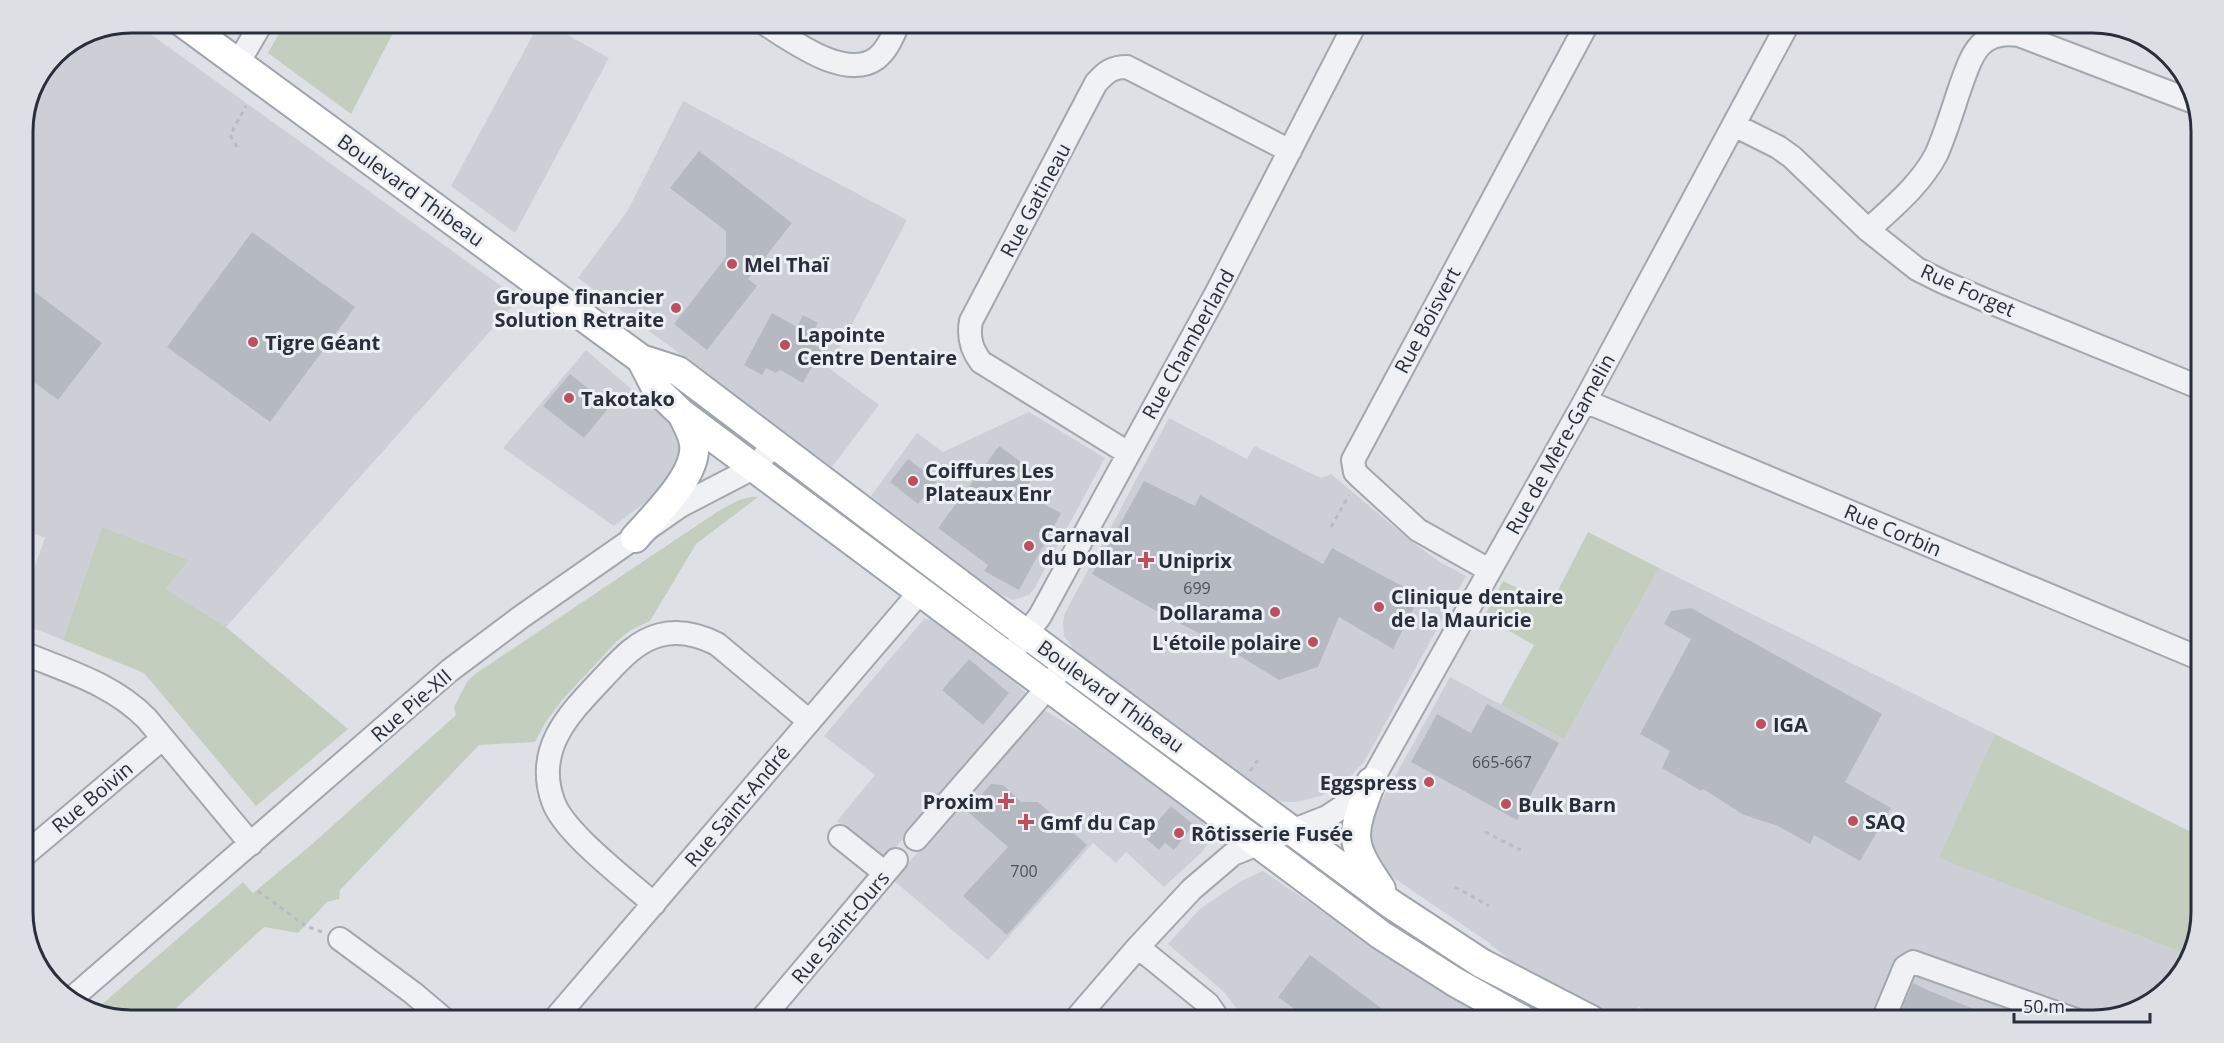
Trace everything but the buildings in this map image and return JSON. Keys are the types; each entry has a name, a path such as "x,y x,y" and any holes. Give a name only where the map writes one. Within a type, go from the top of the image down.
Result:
{"main road":[{"name":"Boulevard Thibeau","path":"197,33 641,359 678,371 1391,904 1481,963 1572,1010"},
{"name":"Boulevard Thibeau","path":"641,359 657,390 682,414 1381,935 1455,982 1505,1010"},
{"path":"635,538 679,486 689,468 694,443 682,414"},
{"path":"1371,782 1358,816 1356,843 1364,864 1391,904"}],"street":[{"path":"238,63 256,33"},
{"path":"781,33 829,61 860,66 876,58 888,45 894,33"},
{"name":"Rue Chamberland","path":"1008,658 1040,616 1217,292 1350,33"},
{"name":"Rue Boisvert","path":"1359,477 1353,466 1355,453 1582,33"},
{"name":"Rue de Mère-Gamelin","path":"1084,1010 1191,889 1233,854 1318,822 1340,809 1371,782 1585,401 1783,33"},
{"path":"1868,230 1906,194 1936,155 1970,58 1980,45 1992,37 2004,34 2019,35 2186,99"},
{"name":"Rue Gatineau","path":"1128,453 981,362 975,353 969,332 971,321 1096,83 1115,67 1127,67 1290,151"},
{"name":"Rue Forget","path":"1734,125 1778,147 1792,157 1868,230 1917,269 1942,282 2191,384"},
{"name":"Rue Corbin","path":"1585,401 2191,655"},
{"name":"Rue Pie-XII","path":"77,994 449,671 521,617 680,506 755,467 775,443"},
{"path":"1359,477 1418,530 1489,570"},
{"name":"Rue Saint-André","path":"563,1010 920,592"},
{"path":"654,904 574,832 557,810 548,778 549,758 555,740 570,712 625,654 636,646 658,635 684,633 717,644 809,721"},
{"path":"33,657 118,694 141,713 251,844"},
{"path":"916,839 1066,663"},
{"name":"Rue Boivin","path":"33,848 163,738"},
{"name":"Rue Saint-Ours","path":"769,1010 890,867 840,837"},
{"path":"340,939 433,1010"},
{"path":"1138,947 1212,1010"},
{"path":"1887,1010 1905,967 1913,962 2048,1010"}],"path":[{"path":"237,147 230,135 246,106"},
{"path":"1331,527 1359,477"},
{"path":"1485,832 1521,850"},
{"path":"1455,887 1489,906"},
{"path":"258,891 306,926"}],"shaded area":[{"path":"149,33 519,299 226,627 166,589 189,560 102,527 63,640 33,628 33,571 45,538 33,533 33,124 36,105 53,71 66,57 93,40 112,35"},
{"path":"534,33 564,33 609,58 515,233 451,186"},
{"path":"683,101 907,220 829,368 879,405 832,467 578,278 628,210"},
{"path":"586,350 680,431 682,453 667,480 652,497 614,526 503,448"},
{"path":"1029,412 1105,458 1034,589 1029,595 1013,600 997,593 871,496 917,433 943,452"},
{"path":"1169,418 1247,459 1254,446 1321,478 1331,474 1412,542 1440,562 1466,576 1364,762 1345,782 1321,796 1296,802 1284,802 1273,798 1077,654 1064,636 1065,613"},
{"path":"1659,568 1995,734 1940,858 2183,953 2167,977 2148,994 2119,1007 2106,1009 1647,1010 1639,1007 1636,1010 1604,1010 1516,965 1485,940 1388,874 1368,849 1371,820 1450,677 1564,739"},
{"path":"924,619 931,619 1013,681 1025,692 1025,696 885,860 837,821 875,775 824,736"},
{"path":"1044,710 1081,732 1201,819 1207,828 1208,843 1202,852 1164,887 1126,852 1116,863 1093,843 988,960 893,880"},
{"path":"1263,871 1430,985 1473,1010 1238,1010 1224,992 1168,944 1200,909 1241,881"}],"green space":[{"path":"279,33 393,33 351,114 268,53"},
{"path":"758,497 696,544 650,621 631,630 617,641 563,699 545,723 535,742 479,745 340,890 339,899 327,902 298,933 264,927 174,1010 131,1010 101,1005 243,882 253,893 310,846 456,715 454,707 467,682 475,674 720,510 739,500"},
{"path":"102,527 189,560 166,589 226,627 348,729 256,806 144,673 63,640"},
{"path":"1588,532 1659,568 1564,739 1501,705 1534,645 1484,617 1503,581 1551,604"},
{"path":"1995,734 2191,832 2191,912 2184,950 2183,953 1939,858"}],"place":[{"name":"Mel Thaï","path":"732,264"},
{"name":"Groupe financier Solution Retraite","path":"676,308"},
{"name":"Tigre Géant","path":"253,342"},
{"name":"Lapointe Centre Dentaire","path":"785,345"},
{"name":"Takotako","path":"569,398"},
{"name":"Coiffures Les Plateaux Enr","path":"913,481"},
{"name":"Carnaval du Dollar","path":"1029,546"},
{"name":"Uniprix","path":"1146,560"},
{"name":"Clinique dentaire de la Mauricie","path":"1379,607"},
{"name":"Dollarama","path":"1275,612"},
{"name":"L'étoile polaire","path":"1313,642"},
{"name":"IGA","path":"1761,724"},
{"name":"Eggspress","path":"1429,782"},
{"name":"Proxim","path":"1006,801"},
{"name":"Bulk Barn","path":"1506,804"},
{"name":"SAQ","path":"1853,821"},
{"name":"Gmf du Cap","path":"1026,822"},
{"name":"Rôtisserie Fusée","path":"1179,833"}]}
